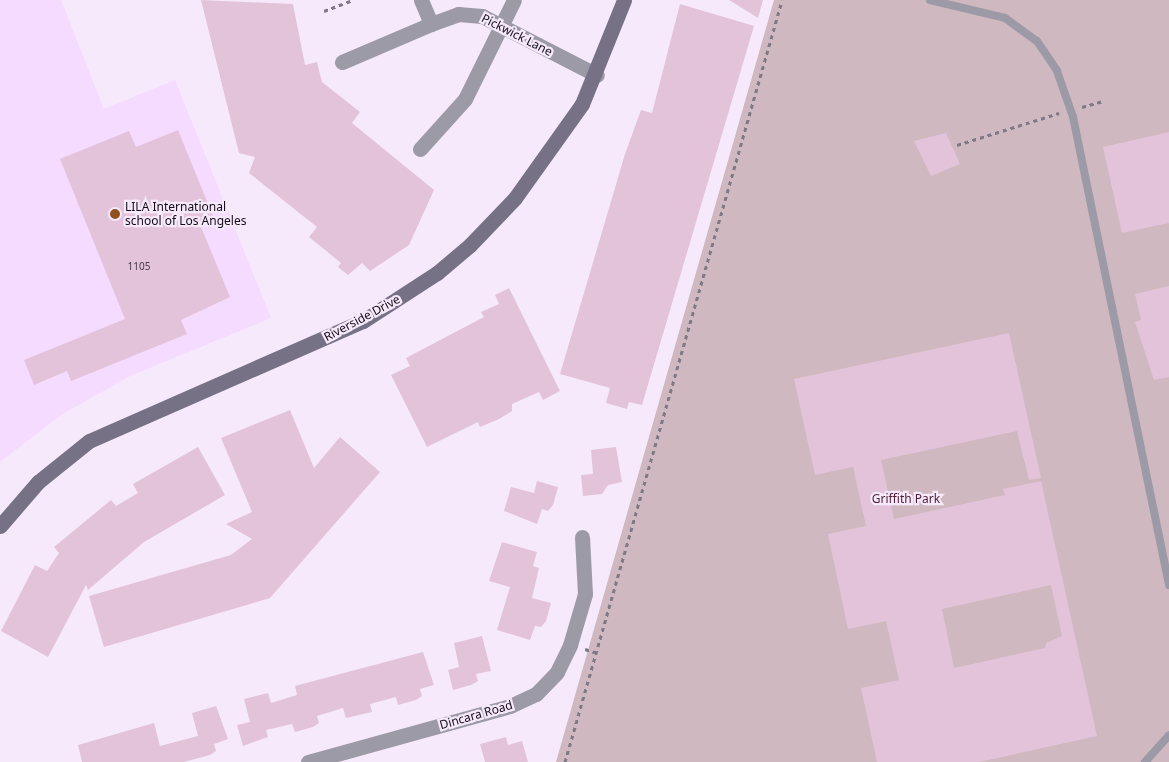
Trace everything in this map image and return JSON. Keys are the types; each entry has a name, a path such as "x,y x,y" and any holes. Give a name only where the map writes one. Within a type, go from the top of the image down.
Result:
{"main road":[{"name":"Riverside Drive","path":"0,526 38,482 89,441 363,321 437,273 515,198 597,75 624,0"}],"street":[{"path":"422,0 431,24"},
{"path":"420,149 464,99 504,28 514,0"},
{"name":"Pickwick Lane","path":"342,62 431,24 470,13 597,75"},
{"name":"Dincara Road","path":"308,762 510,706 536,694 557,672 570,645 585,594 582,537"}],"lane":[{"path":"930,0 1005,18 1038,41 1057,71 1070,110 1169,584"},
{"path":"1145,762 1169,735"}],"path":[{"path":"324,11 352,0"},
{"path":"565,762 782,0"},
{"path":"957,145 1103,101"}],"shaded area":[{"name":"LILA International school of Los Angeles","path":"0,0 61,0 104,109 175,80 271,318 130,376 61,415 0,462"}],"green space":[{"name":"Griffith Park","path":"774,0 1169,0 1169,762 556,762"}],"building":[{"path":"201,0 293,4 305,65 317,62 322,82 360,112 352,123 434,190 409,245 370,271 362,263 348,275 338,267 341,263 309,237 317,227 249,173 255,157 239,153"},
{"path":"729,0 763,0 758,18"},
{"path":"680,4 754,26 642,405 629,402 627,409 606,403 610,388 560,374 625,154 641,110 652,113"},
{"path":"178,130 213,216 199,222 230,297 181,320 187,334 71,381 67,371 34,385 24,360 125,319 60,159 129,131 136,147"},
{"path":"1169,132 1169,223 1122,233 1103,147"},
{"path":"946,133 960,164 931,176 914,141"},
{"path":"1169,286 1169,377 1154,380 1135,322 1141,320 1135,294"},
{"path":"509,288 560,391 543,400 539,392 512,404 512,411 499,419 480,427 478,422 427,447 391,375 410,366 406,358 484,317 481,312 499,304 495,295"},
{"path":"1009,333 1041,478 1029,480 1017,431 881,460 894,519 1005,495 1003,489 1041,481 1097,736 979,762 877,762 861,688 899,680 886,621 848,629 828,534 866,526 853,467 815,475 794,379","holes":["1051,585 1062,636 1046,643 1045,648 954,668 942,609"]},
{"path":"290,410 314,468 340,437 380,472 270,598 104,647 89,596 231,555 252,539 226,524 252,512 221,438"},
{"path":"198,447 225,495 144,542 88,590 86,585 48,657 1,631 35,565 47,571 59,553 54,547 111,500 116,506 138,493 133,484"},
{"path":"616,447 622,482 608,485 602,494 583,496 581,475 593,474 591,450"},
{"path":"537,481 558,487 553,505 548,511 542,509 537,524 504,511 511,487 534,493"},
{"path":"502,542 537,552 533,566 539,568 532,598 551,603 546,621 541,627 535,626 530,640 497,630 510,587 489,581"},
{"path":"482,636 491,671 476,674 478,681 453,690 448,670 459,667 454,643"},
{"path":"423,652 434,685 420,689 422,696 416,700 398,705 396,697 370,704 372,712 346,718 343,708 317,716 319,723 313,727 295,732 292,724 266,730 268,737 243,746 237,725 250,722 244,699 268,693 271,703 297,695 295,686"},
{"path":"216,706 228,739 214,744 216,751 210,755 184,762 82,762 78,745 154,723 160,746 198,736 192,713"},
{"path":"506,737 508,745 522,741 528,762 485,762 480,744"}],"place":[{"name":"LILA International school of Los Angeles","path":"115,214"}]}
